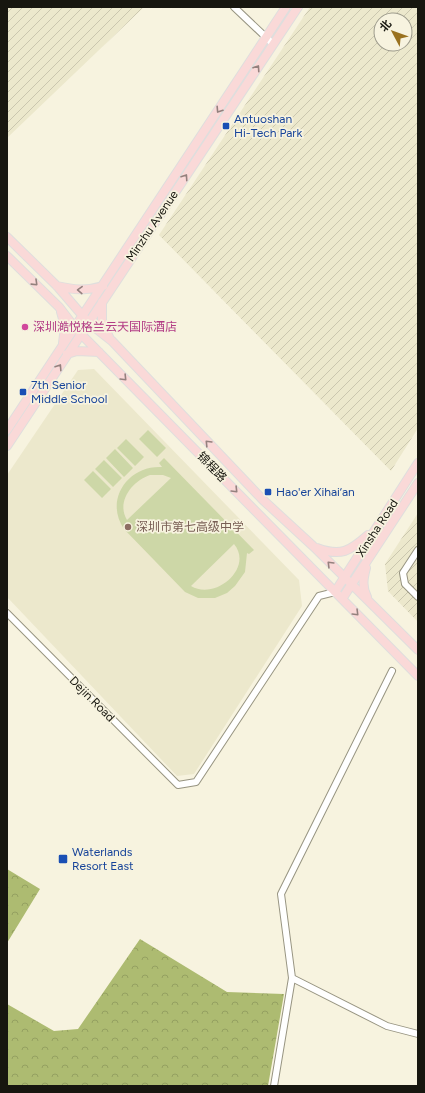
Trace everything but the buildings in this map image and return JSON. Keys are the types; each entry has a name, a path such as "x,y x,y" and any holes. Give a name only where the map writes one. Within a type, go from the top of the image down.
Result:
{"main road":[{"name":"Minzhu Avenue","path":"7,446 67,354 103,286 286,7"},
{"name":"Minzhu Avenue","path":"85,320 102,302 298,7"},
{"name":"锦程路","path":"7,237 57,286 85,320 112,341 263,500 370,601 418,650"},
{"name":"锦程路","path":"7,256 59,307 78,331 418,676"},
{"path":"57,286 76,290 88,290 103,286"},
{"path":"102,302 102,323 112,341"},
{"path":"59,307 65,326 63,345"},
{"name":"Minzhu Avenue","path":"7,430 63,345 78,331"},
{"path":"67,354 77,351 99,352"},
{"name":"Xinsha Road","path":"335,592 418,463"},
{"name":"Xinsha Road","path":"342,599 418,483"},
{"path":"313,546 328,552 338,553 353,549 376,528"},
{"path":"369,559 363,578 363,589 370,601"}],"street":[{"path":"234,7 273,44"},
{"path":"418,550 403,573 405,584 418,597"},
{"name":"Dejin Road","path":"7,613 178,785 196,782 319,596 335,592"},
{"path":"274,1086 292,978 281,894 392,671"},
{"path":"292,978 387,1026 418,1034"}],"shaded area":[{"path":"7,7 144,7 7,138"},
{"path":"310,7 418,7 418,428 391,471 159,235"},
{"name":"深圳市第七高级中学","path":"94,369 299,580 302,606 194,774 177,776 7,597 7,475 78,370"},
{"path":"418,513 418,622 388,591 385,564"}],"green space":[{"path":"148,430 166,448 157,457 139,439"},
{"path":"126,439 144,457 135,466 117,448"},
{"path":"115,449 133,468 124,477 106,458"},
{"path":"164,458 254,550 249,554 247,553 245,572 235,586 227,593 215,598 198,598 185,592 124,529 118,518 118,496 123,486 130,478 139,472 150,468 162,467 159,463","holes":["150,475 163,475 171,478 127,520 123,506 128,493 137,482","234,544 239,553 239,563 236,572 229,580 220,586 211,589 201,589 191,586"]},
{"path":"104,460 122,478 113,487 95,469"},
{"path":"93,471 111,489 102,498 84,480"},
{"path":"7,869 40,889 7,943"},
{"path":"140,939 227,992 284,994 268,1086 7,1086 7,1004 54,1031 78,1029"}],"place":[{"name":"Antuoshan Hi-Tech Park","path":"226,126"},
{"name":"深圳澔悦格兰云天国际酒店","path":"25,327"},
{"name":"7th Senior Middle School","path":"23,392"},
{"name":"Hao'er Xihai‘an","path":"268,492"},
{"name":"深圳市第七高级中学","path":"128,527"},
{"name":"Waterlands Resort East","path":"63,859"}]}
